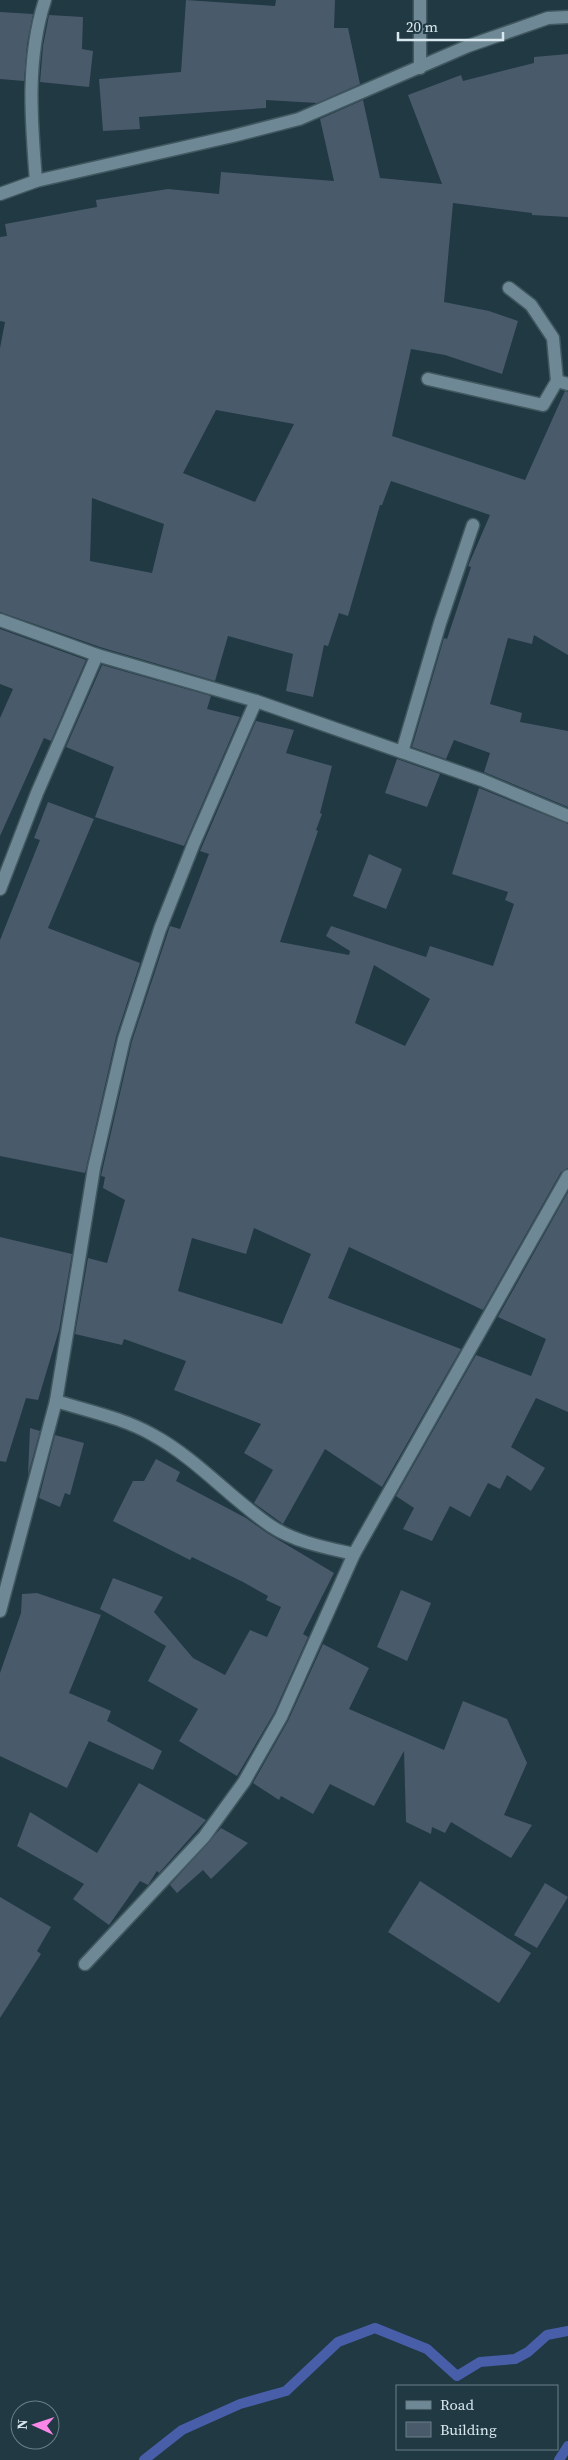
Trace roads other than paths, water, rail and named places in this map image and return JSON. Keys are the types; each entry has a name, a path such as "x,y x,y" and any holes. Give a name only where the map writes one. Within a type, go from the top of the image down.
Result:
{"street":[{"path":"36,181 30,113 31,75 35,42 45,0"},
{"path":"420,0 420,68"},
{"path":"0,194 36,181 234,136 299,119 468,46 548,18 568,17"},
{"path":"428,379 543,404 562,382 553,338 531,305 509,288"},
{"path":"402,752 440,623 473,525"},
{"path":"0,620 97,655 256,701 482,780 568,816"},
{"path":"0,889 37,793 97,655"},
{"path":"0,1611 56,1401 94,1168 124,1039 170,903 256,701"},
{"path":"85,1964 204,1837 244,1782 281,1717 354,1554 568,1176"},
{"path":"56,1401 132,1424 154,1435 186,1456 272,1526 318,1545 354,1554"}],"waterway":[{"path":"144,2460 182,2430 240,2404 286,2391 338,2342 375,2328 427,2349 457,2376 480,2362 515,2359 528,2352 547,2335 568,2331"},
{"path":"559,2460 568,2446"}]}
